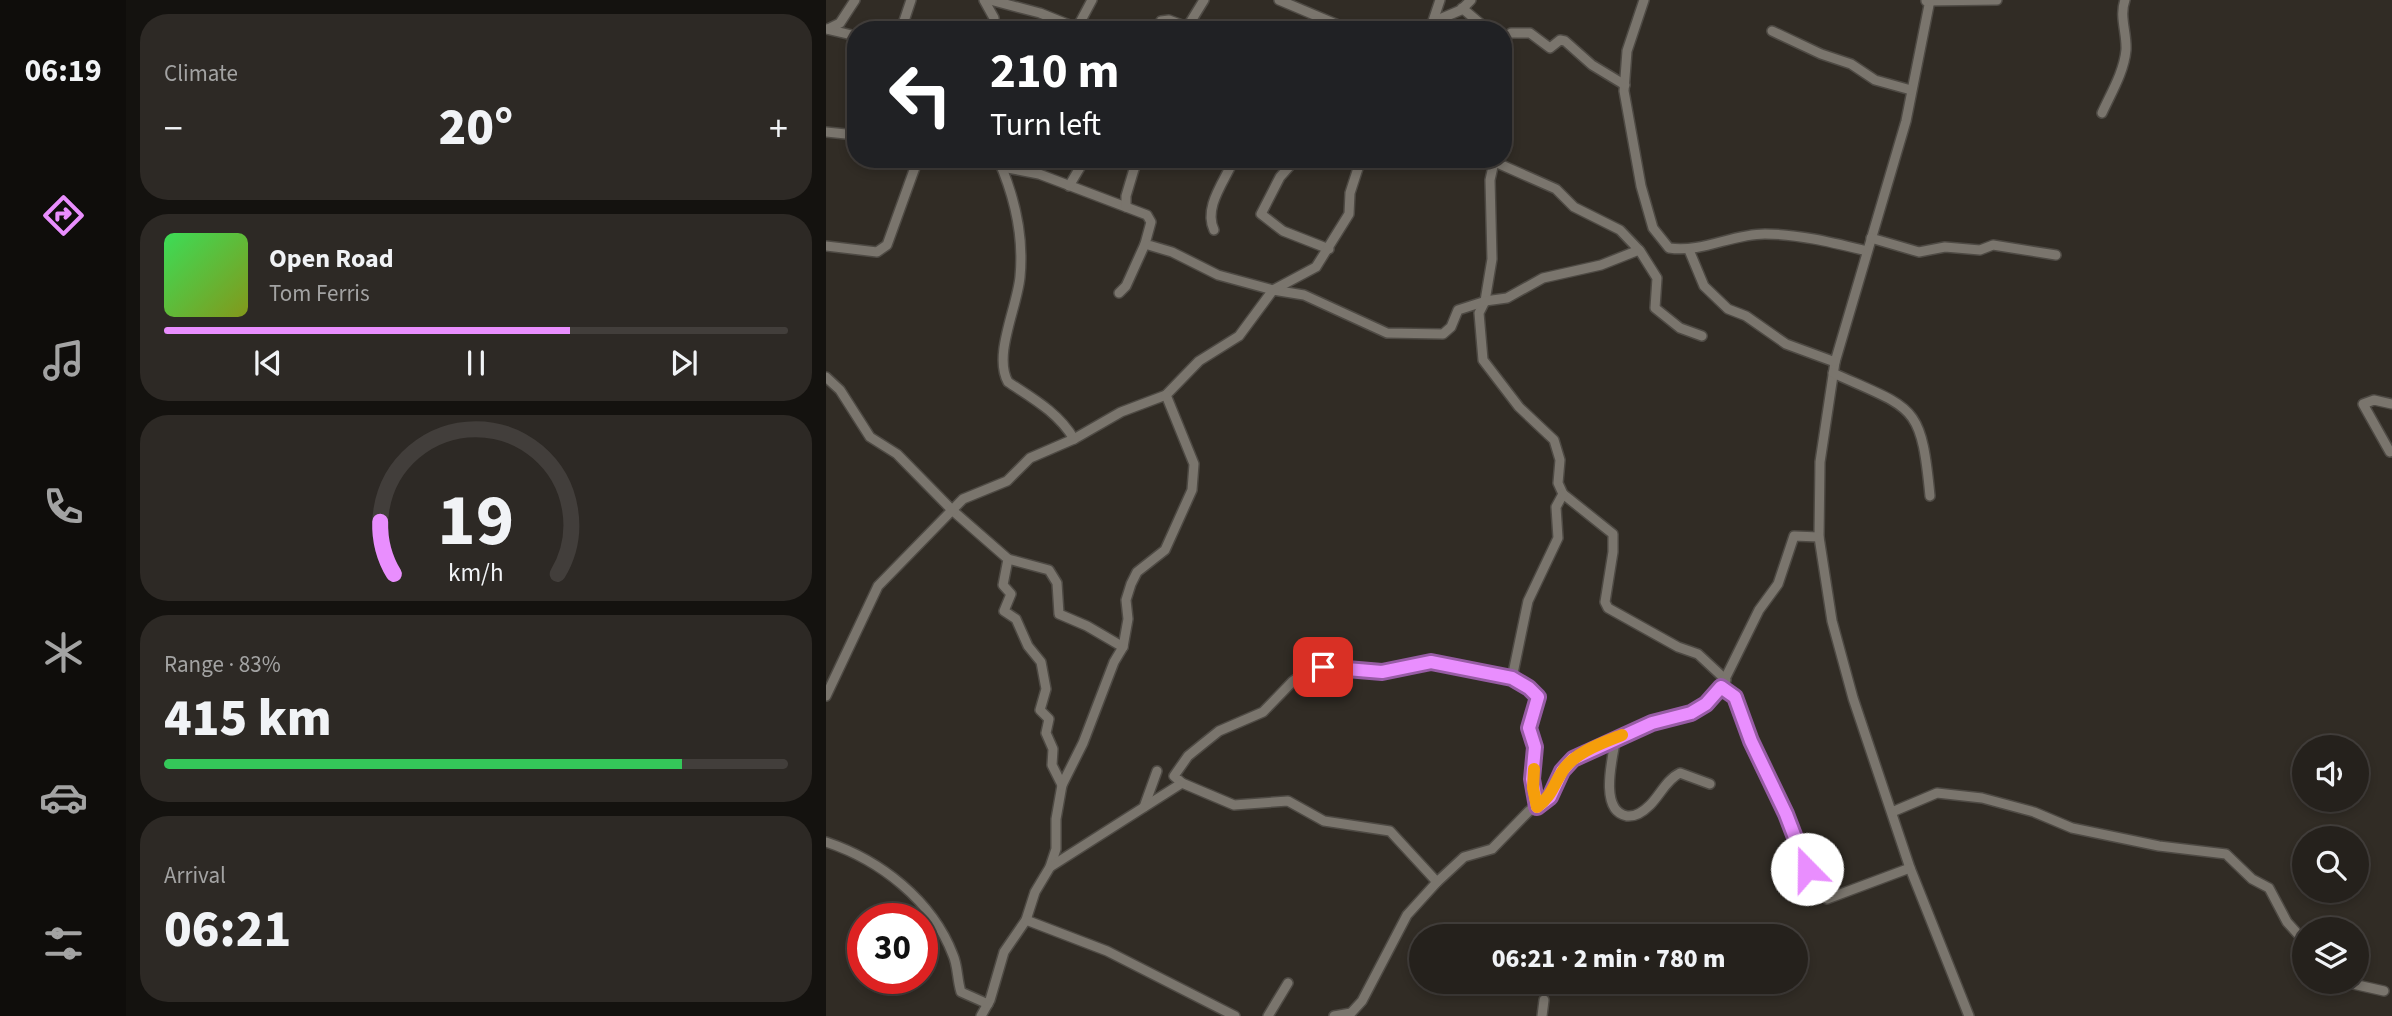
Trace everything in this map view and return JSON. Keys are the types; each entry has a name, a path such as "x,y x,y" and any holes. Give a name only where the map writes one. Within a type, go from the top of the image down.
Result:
{"street":[{"path":"827,29 840,23 855,0"},
{"path":"904,21 911,0"},
{"path":"984,0 994,21"},
{"path":"990,0 1059,21"},
{"path":"1081,21 1092,0"},
{"path":"1194,21 1203,0"},
{"path":"1279,0 1329,21"},
{"path":"1435,20 1440,0"},
{"path":"1435,20 1462,8 1471,0"},
{"path":"1644,0 1627,51 1625,85 1641,186 1653,228 1669,248 1689,250 1763,234 1805,238 1867,251"},
{"path":"1969,1016 1909,868 1853,698 1832,621 1819,537 1820,462 1834,368 1906,121 1928,1 1997,0"},
{"path":"2102,113 2116,83 2126,51 2121,9 2125,0"},
{"path":"1462,8 1477,21"},
{"path":"827,29 847,34"},
{"path":"1772,30 1821,54 1851,64 1875,80 1911,90"},
{"path":"1512,33 1530,33 1550,48 1560,40 1565,41 1592,65 1625,85"},
{"path":"826,132 847,134"},
{"path":"826,246 877,252 887,245 915,168"},
{"path":"1002,168 1012,191 1021,239 1020,278 1001,363 1008,382 1031,395 1067,428 1074,439"},
{"path":"1018,168 1147,215 1151,222 1145,244 1126,286 1119,293"},
{"path":"1069,186 1080,168"},
{"path":"1126,207 1126,196 1134,168"},
{"path":"1214,230 1210,219 1214,198 1229,168"},
{"path":"1288,168 1280,177 1261,214 1283,230 1329,249"},
{"path":"826,696 878,586 963,499 1014,476 1030,458 1074,439 1121,412 1167,396 1199,361 1240,336 1273,290 1316,267 1329,249 1349,214 1350,193 1359,168"},
{"path":"1491,168 1492,259 1479,313 1483,360 1519,407 1554,440 1560,460 1558,483 1563,494 1612,534 1613,552 1605,602 1608,608 1678,647 1698,654 1735,697 1751,741 1786,814 1814,885 1827,898 1909,868"},
{"path":"1509,168 1556,189 1574,207 1619,230 1639,250 1657,278 1655,308 1680,328 1702,336"},
{"path":"1871,238 1919,252 1945,247 1980,250 1993,245 2056,255"},
{"path":"1145,244 1172,252 1218,275 1273,290 1304,295 1387,333 1443,334 1451,327 1458,310 1484,301 1507,298 1543,278 1601,265 1639,250"},
{"path":"1689,250 1704,286 1718,302 1786,344 1897,401 1911,412 1925,446 1930,496"},
{"path":"826,377 840,390 870,437 897,454 952,510 1008,559 1049,570 1057,583 1059,614 1123,647"},
{"path":"981,1016 988,1004 1004,952 1026,920 1035,892 1050,867 1056,849 1056,818 1062,785 1083,743 1114,662 1123,647 1128,619 1126,600 1131,584 1137,572 1165,550 1192,490 1194,464 1167,396"},
{"path":"2390,452 2363,404 2374,400 2392,404"},
{"path":"1512,678 1528,601 1558,537 1556,507 1563,494"},
{"path":"1334,1016 1351,1013 1362,1001 1407,915 1437,882 1464,857 1492,849 1550,797 1562,771 1573,759 1616,737 1652,723 1691,713 1706,704 1724,683 1759,610 1778,584 1794,536 1819,537"},
{"path":"1008,559 1003,585 1011,594 1004,611 1016,619 1028,646 1041,662 1046,689 1040,710 1049,719 1046,733 1053,749 1052,765 1062,785"},
{"path":"1437,882 1390,831 1324,821 1288,801 1234,805 1182,783 1174,776 1188,756 1219,731 1263,712 1293,681 1311,669 1340,666 1382,672 1431,662 1512,678 1538,697 1529,728 1535,747 1532,779 1537,807"},
{"path":"1616,737 1609,780 1610,796 1616,810 1621,814 1640,814 1680,773 1710,784"},
{"path":"1144,807 1157,771"},
{"path":"1050,867 1182,783"},
{"path":"1892,812 1937,793 1982,798 2093,833 2159,846 2226,854 2252,879 2269,888 2292,928"},
{"path":"826,842 903,883 946,939 954,957 961,992 988,1004"},
{"path":"1026,920 1107,951 1235,1016"},
{"path":"1268,1016 1287,983"},
{"path":"2369,988 2384,991"},
{"path":"1542,1016 1544,1000"}],"slow traffic":[{"path":"1534,769 1533,797 1537,807 1550,797 1562,771 1573,759 1622,735"}],"route":[{"path":"1323,667 1340,666 1382,672 1401,670 1415,663 1431,662 1512,678 1529,688 1538,697 1538,705 1529,728 1535,747 1532,779 1533,797 1537,807 1550,797 1562,771 1573,759 1603,743 1652,723 1691,713 1706,704 1721,687 1735,697 1751,741 1786,814 1807,869"}]}
